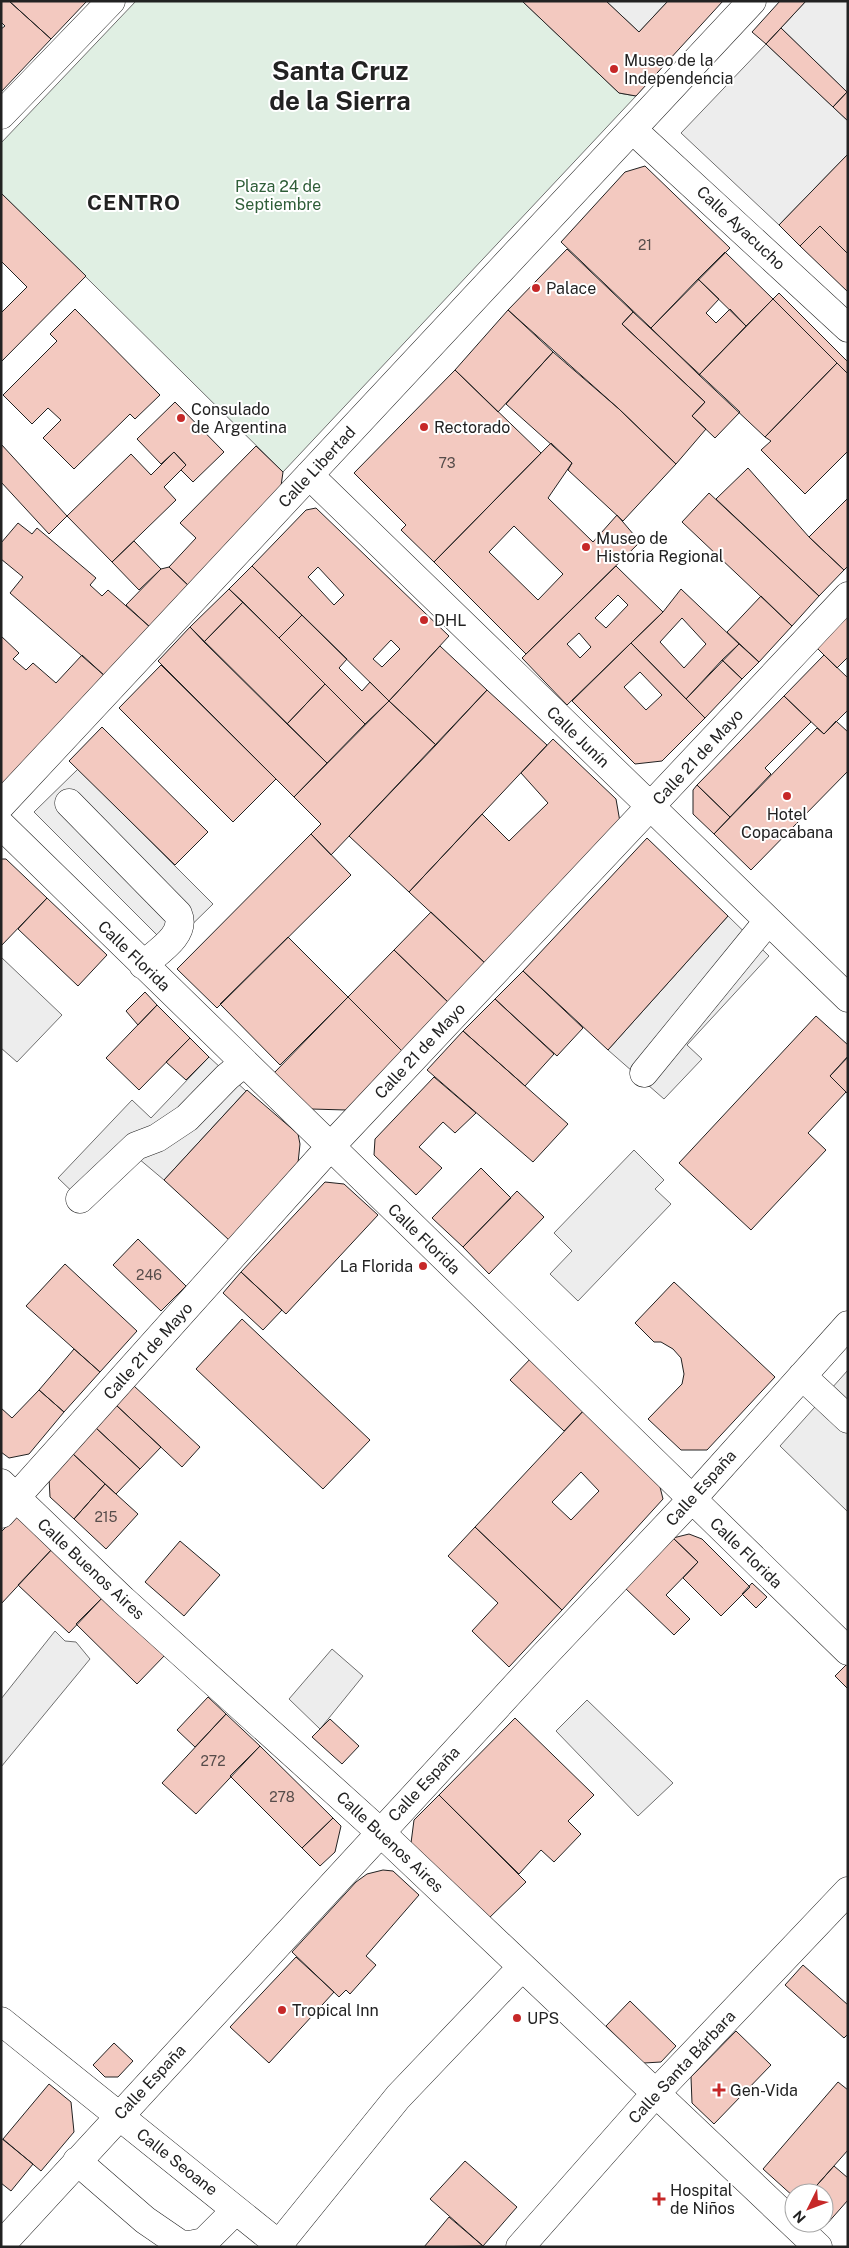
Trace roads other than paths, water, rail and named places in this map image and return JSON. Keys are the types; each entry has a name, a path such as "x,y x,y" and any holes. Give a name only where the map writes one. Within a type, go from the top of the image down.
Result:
{"street":[{"path":"1,115 111,1"},
{"name":"Calle Libertad","path":"1,805 752,1"},
{"name":"Calle Ayacucho","path":"633,130 848,328"},
{"name":"Calle Junín","path":"309,475 848,998"},
{"name":"Calle 21 de Mayo","path":"6,1498 330,1147 651,808 848,596"},
{"path":"69,803 178,914 181,922 179,931 143,964"},
{"name":"Calle Florida","path":"1,825 848,1651"},
{"path":"644,1073 768,920"},
{"path":"80,1199 136,1146 157,1138 187,1118 226,1077 244,1063"},
{"name":"Calle España","path":"1,2244 380,1832 692,1499 848,1325"},
{"path":"802,1376 848,1419"},
{"name":"Calle Buenos Aires","path":"6,1498 120,1603 380,1832 818,2247"},
{"name":"Calle Santa Bárbara","path":"520,2247 655,2094 848,1891"},
{"path":"281,2246 398,2097 522,1967"},
{"name":"Calle Seoane","path":"1,2021 281,2246"},
{"path":"77,2161 145,2220 180,2244 190,2245 204,2242 236,2210"}],"place":[{"name":"Museo de la Independencia","path":"614,69"},
{"name":"Palace","path":"536,288"},
{"name":"Consulado de Argentina","path":"181,418"},
{"name":"Rectorado","path":"424,427"},
{"name":"Museo de Historia Regional","path":"586,547"},
{"name":"DHL","path":"424,620"},
{"name":"Hotel Copacabana","path":"787,796"},
{"name":"La Florida","path":"423,1266"},
{"name":"Tropical Inn","path":"282,2010"},
{"name":"UPS","path":"517,2018"},
{"name":"Gen-Vida","path":"719,2090"},
{"name":"Hospital de Niños","path":"659,2199"}],"district":[{"name":"Santa Cruz de la Sierra","path":"340,85"},
{"name":"CENTRO","path":"134,202"}],"park label":[{"name":"Plaza 24 de Septiembre","path":"278,195"}]}
